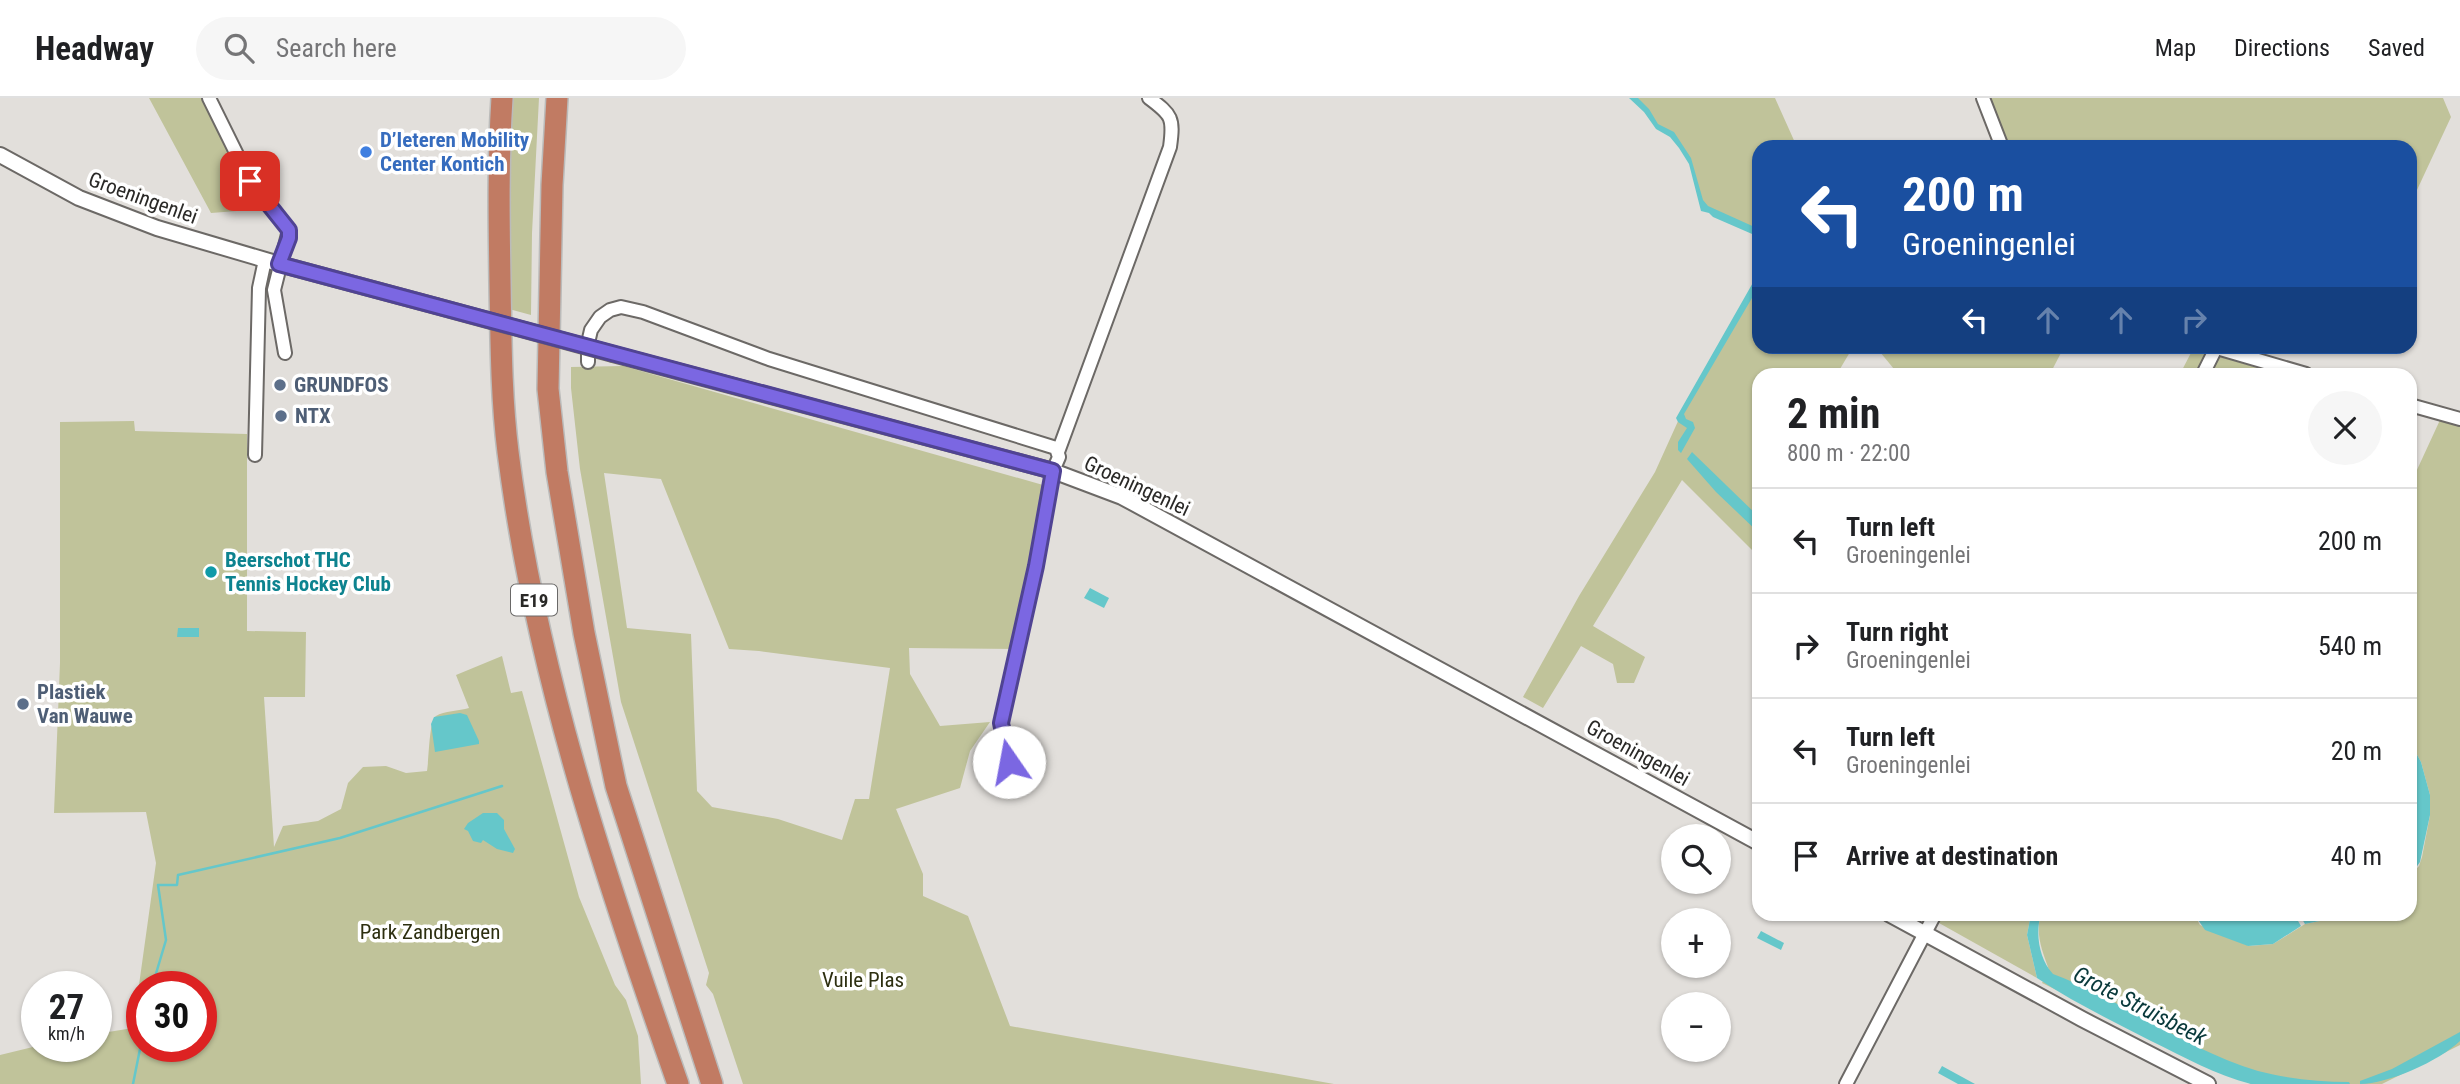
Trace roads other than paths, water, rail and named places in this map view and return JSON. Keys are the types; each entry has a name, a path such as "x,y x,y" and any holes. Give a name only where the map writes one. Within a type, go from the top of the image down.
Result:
{"highway":[{"name":"E19","path":"502,98 499,216 501,337 508,451 525,555 550,672 574,762 647,995 678,1084"},
{"name":"E19","path":"557,98 552,185 548,389 557,472 584,633 616,786 712,1084"}],"street":[{"path":"209,98 250,181 289,230 289,238 258,288 255,455"},
{"path":"1009,762 1001,723 1036,566 1053,471 1170,147 1171,119 1168,112 1149,98"},
{"path":"1983,98 1999,140"},
{"name":"Groeningenlei","path":"0,155 79,198 157,228 272,262 1053,471 1122,497 1752,839"},
{"path":"272,262 285,353"},
{"path":"588,362 588,343 592,330 600,317 621,307 643,312 769,359 1056,448 1058,452"},
{"path":"2237,354 2285,368"},
{"path":"2417,407 2460,419"},
{"path":"1902,921 2082,1020 2208,1084"},
{"path":"1846,1084 1931,921"}],"water":[{"path":"1629,98 1638,98 1658,124 1674,132 1691,158 1703,200 1708,206 1752,226 1752,234 1701,211 1689,164 1670,137 1656,129 1644,112"},
{"path":"1752,284 1752,298 1684,414 1686,419 1693,422 1695,428 1681,453 1678,450 1678,442 1687,428 1676,418"},
{"path":"1692,452 1752,510 1752,526 1716,492 1687,459"},
{"path":"1090,588 1109,598 1104,608 1084,598"},
{"path":"178,628 199,628 199,637 177,637"},
{"path":"460,713 467,715 479,744 435,752 431,724 434,717"},
{"path":"2417,755 2430,795 2430,815 2417,866"},
{"path":"483,813 497,813 504,820 504,829 515,849 513,853 497,849 483,840 481,843 473,841 464,829"},
{"path":"2030,921 2040,921 2040,946 2044,961 2053,974 2104,997 2205,1051 2258,1071 2350,1084 2251,1084 2200,1065 2093,1011 2037,978 2027,935"},
{"path":"2199,921 2298,921 2301,926 2273,944 2248,946 2205,930"},
{"path":"1761,931 1784,943 1781,950 1757,938"},
{"path":"2460,1032 2460,1041 2427,1063 2398,1076 2360,1084 2360,1081 2392,1069"},
{"path":"1942,1066 1975,1084 1958,1084 1938,1073"}],"waterway":[{"path":"157,971 166,940 158,885 177,885 178,875 340,838 502,786"},
{"path":"133,1084 137,1062"}],"place":[{"name":"D’Ieteren Mobility Center Kontich","path":"366,152"},
{"name":"GRUNDFOS","path":"280,385"},
{"name":"NTX","path":"281,416"},
{"name":"Beerschot THC Tennis Hockey Club","path":"211,572"},
{"name":"Plastiek Van Wauwe","path":"23,704"}],"park label":[{"name":"Park Zandbergen","path":"430,932"},
{"name":"Vuile Plas","path":"863,980"}],"water label":[{"name":"Grote Struisbeek","path":"2140,1006"}]}
